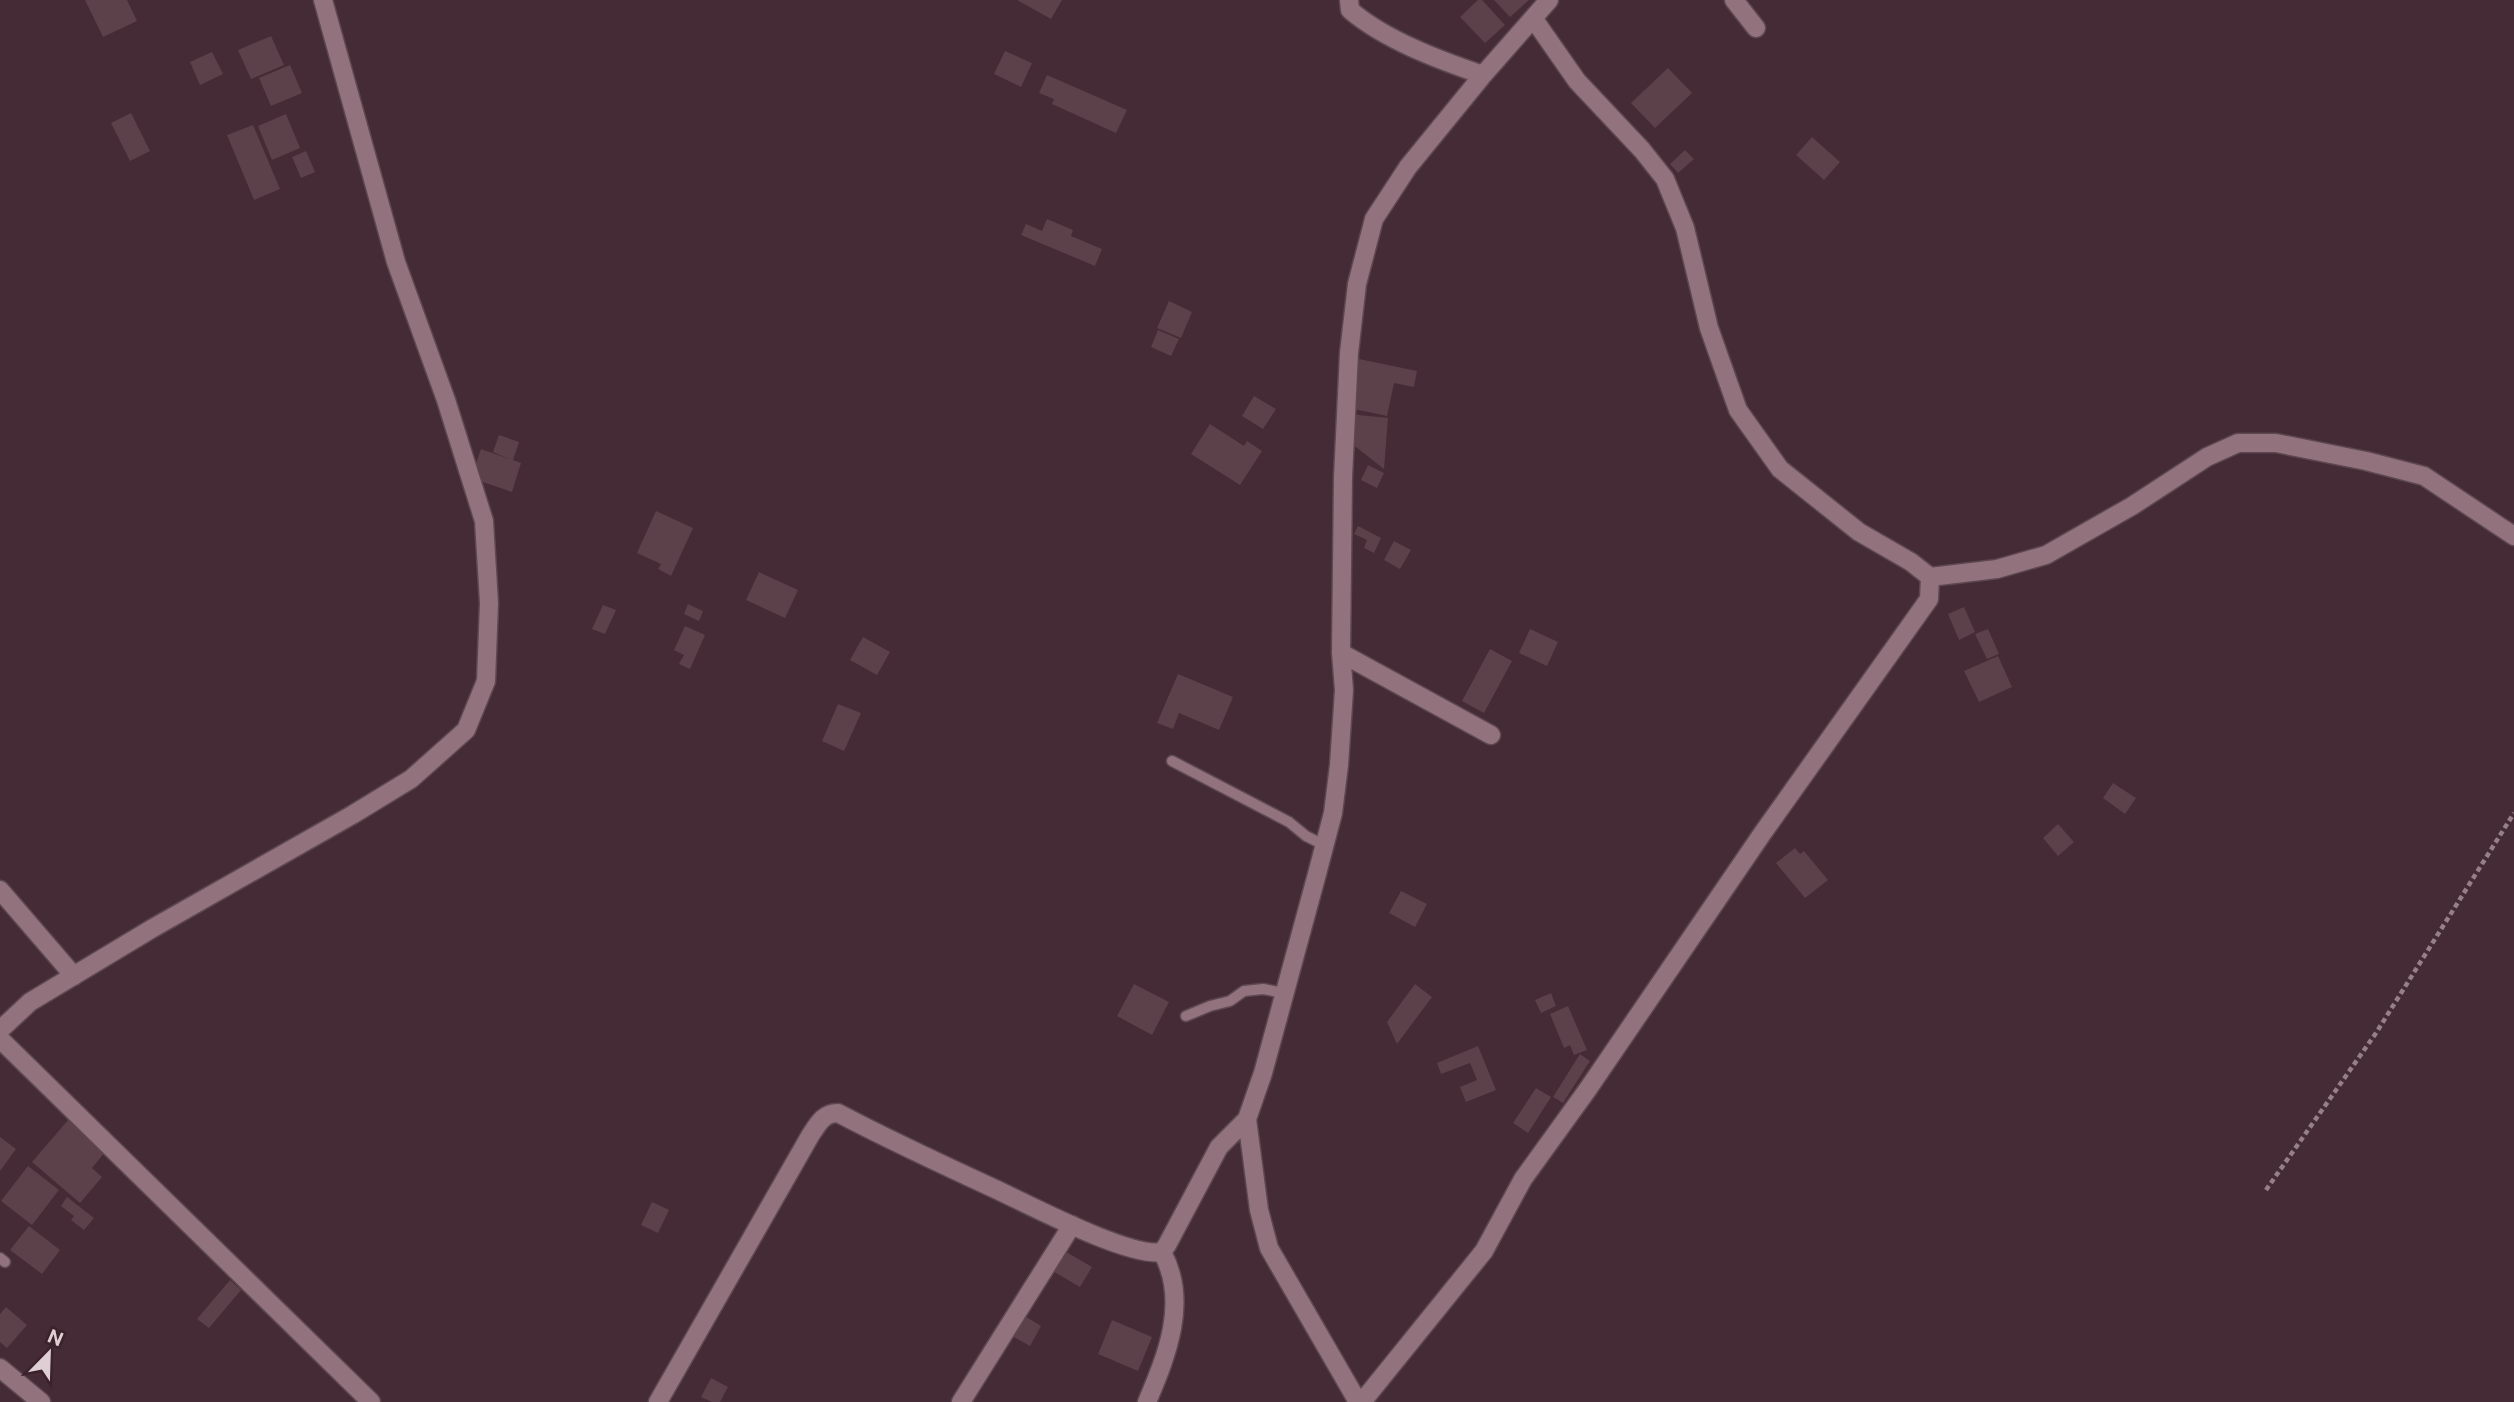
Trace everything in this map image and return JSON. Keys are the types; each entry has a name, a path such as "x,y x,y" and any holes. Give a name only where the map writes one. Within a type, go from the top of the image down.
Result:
{"street":[{"path":"0,1030 30,1002 411,779 466,730 486,681 489,603 484,521 446,400 396,262 323,0"},
{"path":"1349,0 1350,10 1363,21 1444,61 1483,75"},
{"path":"1162,1252 1219,1147 1247,1119 1263,1073 1333,813 1344,690 1341,653 1341,544 1349,353 1357,284 1374,219 1408,167 1549,0"},
{"path":"1734,0 1756,28"},
{"path":"1533,18 1577,81 1642,150 1665,179 1685,228 1709,328 1738,410 1780,469 1859,532 1911,562 1930,577 1997,569 2046,555 2132,506 2207,457 2238,443 2276,443 2367,461 2424,476 2514,536"},
{"path":"1247,1119 1259,1210 1269,1248 1360,1402 1484,1251 1523,1179 1930,598 1930,577"},
{"path":"1341,653 1491,735"},
{"path":"0,890 74,976"},
{"path":"0,1039 370,1402"},
{"path":"658,1402 810,1136 821,1119 830,1113 838,1113 1072,1225 1137,1251 1152,1254 1162,1252"},
{"path":"961,1402 1072,1225"},
{"path":"1147,1402 1168,1354 1175,1305 1171,1269 1162,1252"},
{"path":"0,1368 41,1402"}],"lane":[{"path":"1172,761 1289,822 1306,836 1324,845"},
{"path":"1186,1016 1230,1001 1244,991 1263,989 1284,993"}],"path":[{"path":"2266,1191 2376,1033 2514,813"}],"building":[{"path":"85,0 127,0 137,21 103,37"},
{"path":"1017,0 1062,0 1051,19"},
{"path":"1478,0 1482,0 1505,25 1485,43 1460,17"},
{"path":"1494,0 1529,0 1510,17"},
{"path":"271,36 284,65 251,79 238,50"},
{"path":"1005,51 1032,63 1021,87 994,74"},
{"path":"212,52 223,74 200,85 190,62"},
{"path":"290,65 302,93 271,106 259,78"},
{"path":"1668,68 1692,93 1655,128 1631,103"},
{"path":"1047,75 1127,110 1116,133 1052,104 1054,99 1039,93"},
{"path":"131,113 150,151 130,161 111,123"},
{"path":"286,114 300,148 272,160 258,126"},
{"path":"253,125 280,189 254,200 227,135"},
{"path":"1812,137 1840,162 1824,180 1796,155"},
{"path":"1685,150 1694,159 1678,173 1670,164"},
{"path":"306,151 315,172 301,178 292,157"},
{"path":"1047,219 1073,230 1071,236 1102,249 1095,266 1021,235 1026,224 1042,231"},
{"path":"1169,301 1192,312 1181,338 1157,328"},
{"path":"1158,330 1179,339 1171,356 1151,347"},
{"path":"1359,359 1417,371 1414,387 1394,383 1387,416 1349,408"},
{"path":"1254,396 1276,409 1263,429 1242,416"},
{"path":"1349,414 1388,418 1384,469 1347,440"},
{"path":"1210,424 1244,446 1247,441 1262,451 1240,485 1191,454"},
{"path":"499,435 519,442 513,460 521,463 512,492 471,478 481,449 509,459 493,452"},
{"path":"1368,465 1384,473 1377,488 1361,480"},
{"path":"656,511 693,528 671,576 658,569 661,564 637,553"},
{"path":"1358,526 1381,538 1374,553 1364,548 1367,540 1354,534"},
{"path":"1394,541 1411,550 1400,569 1384,560"},
{"path":"759,572 798,590 785,618 746,600"},
{"path":"688,604 703,611 699,621 684,614"},
{"path":"603,605 616,610 605,634 592,629"},
{"path":"1964,607 1975,632 1959,640 1948,614"},
{"path":"685,626 705,635 690,669 679,664 684,655 674,650"},
{"path":"1530,629 1558,642 1547,666 1519,653"},
{"path":"1988,629 1999,654 1987,659 1975,634"},
{"path":"863,637 890,652 877,675 850,660"},
{"path":"1490,649 1512,661 1484,713 1462,701"},
{"path":"1998,656 2012,687 1979,702 1964,671"},
{"path":"1178,674 1233,697 1219,730 1179,713 1173,729 1157,723"},
{"path":"838,704 861,713 844,751 822,741"},
{"path":"2113,783 2136,798 2125,814 2103,798"},
{"path":"2058,824 2074,842 2058,856 2043,838"},
{"path":"1795,848 1800,854 1804,851 1828,880 1805,898 1776,863"},
{"path":"1401,891 1427,904 1415,927 1389,913"},
{"path":"1134,984 1169,1002 1152,1035 1117,1016"},
{"path":"1415,984 1432,997 1397,1044 1387,1022"},
{"path":"1551,993 1556,1006 1541,1013 1535,1000"},
{"path":"1568,1006 1587,1050 1574,1055 1570,1045 1564,1048 1550,1014"},
{"path":"1478,1046 1496,1090 1466,1102 1460,1087 1477,1080 1470,1063 1441,1074 1437,1063"},
{"path":"1580,1054 1590,1061 1563,1103 1553,1097"},
{"path":"1536,1088 1551,1097 1528,1133 1513,1123"},
{"path":"69,1119 106,1151 92,1168 102,1177 80,1203 32,1162"},
{"path":"0,1137 16,1149 0,1171"},
{"path":"28,1166 59,1190 32,1225 1,1201"},
{"path":"67,1197 94,1218 84,1230 71,1220 74,1216 61,1206"},
{"path":"652,1202 669,1210 658,1233 641,1225"},
{"path":"29,1226 60,1250 42,1274 10,1250"},
{"path":"1063,1250 1092,1267 1080,1287 1051,1270"},
{"path":"230,1280 241,1290 209,1328 197,1319"},
{"path":"6,1307 27,1325 7,1348 0,1342 0,1314"},
{"path":"1023,1315 1041,1326 1030,1346 1012,1336"},
{"path":"1112,1320 1152,1337 1138,1371 1098,1354"},
{"path":"711,1378 728,1387 720,1402 701,1397"}]}
